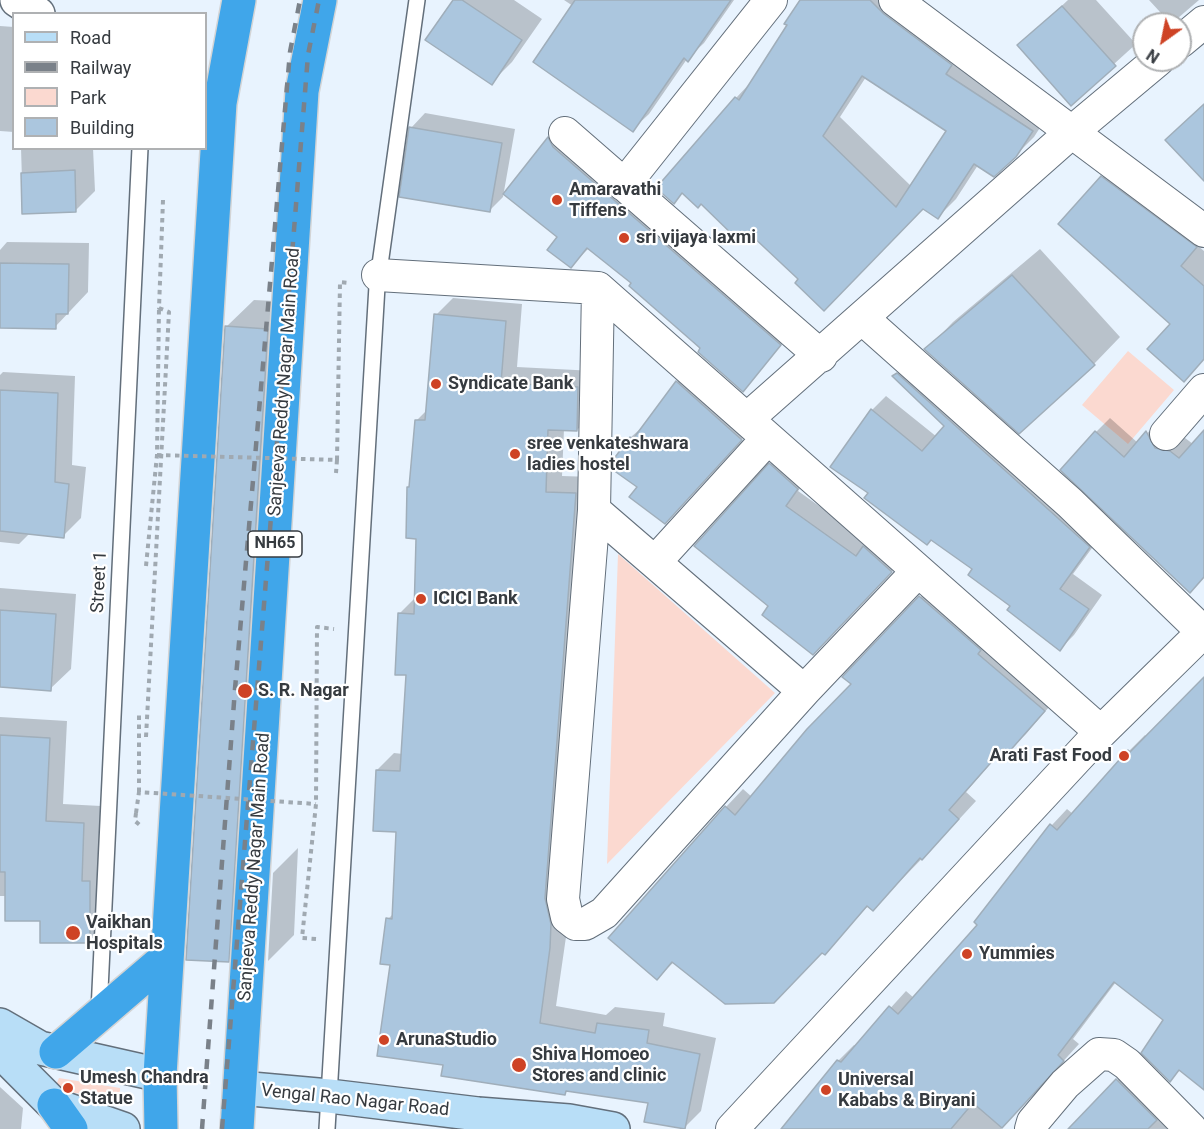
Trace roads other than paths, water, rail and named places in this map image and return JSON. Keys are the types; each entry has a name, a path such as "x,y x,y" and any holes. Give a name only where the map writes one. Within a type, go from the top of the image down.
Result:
{"highway":[{"path":"161,1129 160,1075 213,101 239,0"},
{"name":"Sanjeeva Reddy Nagar Main Road","path":"240,1088 302,91 320,0"},
{"path":"49,1050 98,1018 167,957"},
{"name":"NH65","path":"237,1129 240,1088"}],"main road":[{"path":"0,1025 49,1050 160,1075"},
{"path":"28,1079 49,1050"},
{"path":"0,1051 62,1117 123,1129"},
{"name":"Vengal Rao Nagar Road","path":"240,1088 478,1114 569,1121 613,1129"}],"street":[{"path":"17,0 35,12"},
{"path":"624,185 771,0"},
{"path":"895,0 1073,130 1204,231"},
{"path":"1192,32 1204,22"},
{"path":"655,562 758,428 821,356 1073,130 1143,72"},
{"path":"565,134 821,356"},
{"path":"378,275 598,288 1101,732"},
{"path":"598,288 594,510 563,899 567,917 576,924 585,924 604,913 804,691 918,572"},
{"path":"732,1129 1101,732 1203,631 1070,503 862,318"},
{"path":"1166,434 1204,390"},
{"path":"594,510 804,691"},
{"path":"1031,1129 1033,1122 1065,1084 1099,1054 1114,1055 1127,1064 1191,1129"}],"lane":[{"path":"327,1129 378,275 417,0"},
{"name":"Street 1","path":"98,1018 140,150"}],"railway":[{"path":"202,1129 235,689 290,52 300,0"},
{"path":"222,1129 308,55 319,0"}],"place":[{"name":"Amaravathi Tiffens","path":"557,200"},
{"name":"sri vijaya laxmi","path":"624,238"},
{"name":"Syndicate Bank","path":"436,384"},
{"name":"sree venkateshwara ladies hostel","path":"515,454"},
{"name":"ICICI Bank","path":"421,599"},
{"name":"S. R. Nagar","path":"245,691"},
{"name":"Arati Fast Food","path":"1124,756"},
{"name":"Vaikhan Hospitals","path":"73,933"},
{"name":"Yummies","path":"967,954"},
{"name":"ArunaStudio","path":"384,1040"},
{"name":"Shiva Homoeo Stores and clinic","path":"519,1065"},
{"name":"Umesh Chandra Statue","path":"68,1088"},
{"name":"Universal Kababs & Biryani","path":"826,1090"}]}
